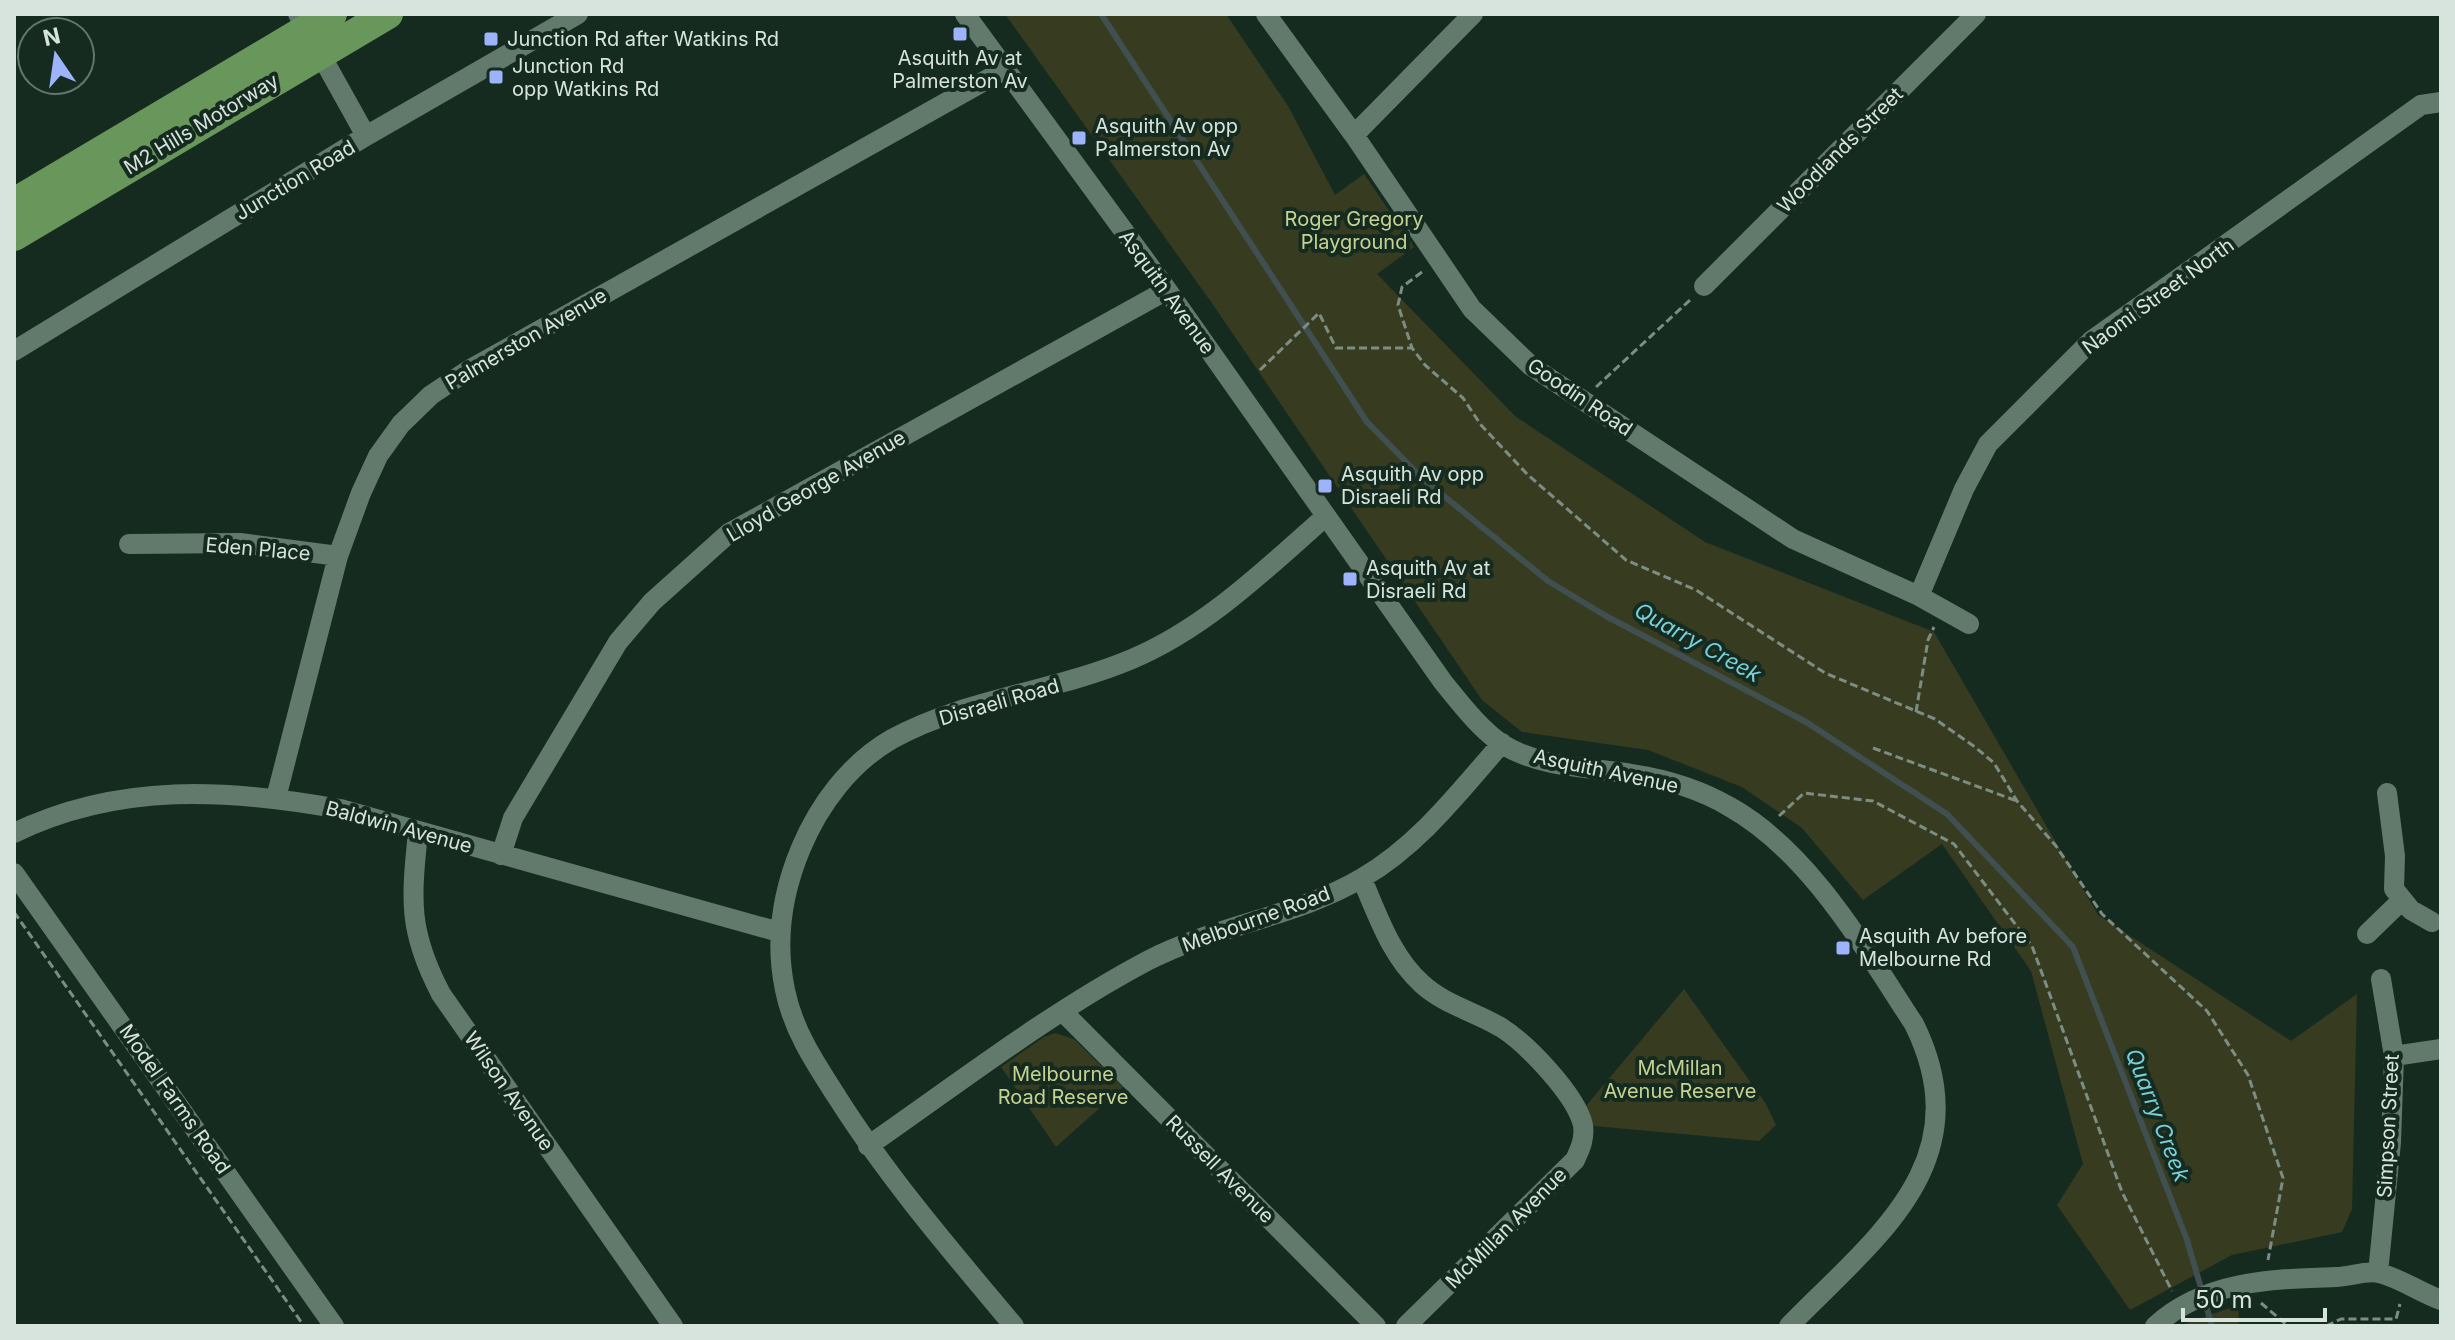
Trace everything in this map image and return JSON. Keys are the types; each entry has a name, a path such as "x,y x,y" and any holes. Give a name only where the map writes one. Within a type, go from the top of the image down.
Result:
{"highway":[{"name":"M2 Hills Motorway","path":"14,203 332,14"},
{"name":"M2 Hills Motorway","path":"14,236 384,17"}],"street":[{"path":"298,14 366,136"},
{"name":"Junction Road","path":"14,351 366,136 578,14"},
{"name":"Asquith Avenue","path":"965,14 1167,290 1443,682 1481,726 1502,743 1547,762 1657,779 1705,795 1753,821 1806,869 1914,1024 1926,1049 1935,1101 1934,1131 1917,1185 1902,1209 1789,1326"},
{"name":"Goodin Road","path":"1266,14 1482,318 1531,366 1793,539 1919,596 1969,624"},
{"path":"1354,135 1473,14"},
{"name":"Woodlands Street","path":"1704,286 1976,14"},
{"name":"Palmerston Avenue","path":"276,798 338,556 378,456 401,424 431,395 467,371 1004,70"},
{"name":"Naomi Street North","path":"1919,596 1964,489 1988,444 2091,341 2421,105 2441,102"},
{"name":"Lloyd George Avenue","path":"501,855 513,818 618,642 692,563 729,533 1167,290"},
{"name":"Disraeli Road","path":"1014,1326 906,1197 868,1146 803,1044 785,990 779,932 790,874 810,825 842,779 890,740 954,712 1060,685 1134,658 1202,619 1253,581 1326,516"},
{"name":"Eden Place","path":"129,544 240,543 338,556"},
{"name":"Melbourne Road","path":"868,1146 1063,1012 1164,952 1231,925 1308,903 1362,879 1406,848 1433,822 1502,743"},
{"name":"Baldwin Avenue","path":"14,833 61,812 141,796 213,792 276,798 340,809 779,932"},
{"path":"2387,793 2395,856 2393,883 2402,900 2432,922"},
{"name":"Wilson Avenue","path":"418,832 411,894 414,931 424,962 441,994 673,1326"},
{"name":"Model Farms Road","path":"14,873 334,1326"},
{"name":"McMillan Avenue","path":"1362,879 1389,941 1402,962 1422,984 1448,1003 1499,1026 1523,1042 1570,1099 1583,1127 1583,1143 1575,1160 1406,1326"},
{"path":"2367,934 2402,900"},
{"name":"Simpson Street","path":"2378,1273 2391,1142 2394,1056 2381,979"},
{"name":"Russell Avenue","path":"1063,1012 1376,1326"},
{"path":"2394,1056 2441,1049"},
{"path":"2155,1326 2200,1297 2265,1280 2378,1273 2441,1300"}],"path":[{"path":"1440,261 1402,287 1398,305 1412,348 1425,365 1463,398 1481,425 1528,475 1626,560 1696,590 1825,673 1935,719 1975,747 1994,763 2017,801 2056,846 2102,914 2207,1011 2248,1075 2283,1178 2261,1305 2288,1326"},
{"path":"1583,400 1704,286"},
{"path":"1260,370 1319,313 1336,348 1412,348"},
{"path":"1916,712 1928,640"},
{"path":"1873,748 2017,801"},
{"path":"1781,814 1804,793 1873,801 1954,844 2032,946 2122,1192 2181,1308"},
{"path":"14,912 304,1326"},
{"path":"2326,1326 2341,1319 2396,1319 2406,1286"}],"green space":[{"name":"Roger Gregory Playground","path":"1005,14 1226,14 1288,106 1335,195 1364,174 1414,247 1377,274 1516,417 1705,542 1934,632 2098,915 2291,1041 2357,994 2352,1209 2342,1232 2232,1255 2130,1310 2057,1205 2083,1164 2031,971 1942,844 1863,900 1802,828 1742,787 1648,750 1522,732 1482,700 1214,306"},
{"name":"McMillan Avenue Reserve","path":"1684,989 1766,1104 1776,1125 1759,1141 1594,1126 1586,1106"},
{"name":"Melbourne Road Reserve","path":"1055,1033 1074,1039 1123,1087 1056,1147 1001,1067 1044,1037"},
{"path":"2238,1305 2239,1326 2183,1326 2185,1324"}],"waterway":[{"name":"Quarry Creek","path":"1101,14 1367,422 1422,478 1548,581 1606,616 1806,722 1947,814 2073,947 2187,1240 2212,1326"}],"place":[{"name":"Asquith Av at Palmerston Av","path":"960,34"},
{"name":"Junction Rd after Watkins Rd","path":"491,39"},
{"name":"Junction Rd opp Watkins Rd","path":"496,77"},
{"name":"Asquith Av opp Palmerston Av","path":"1079,138"},
{"name":"Asquith Av opp Disraeli Rd","path":"1325,486"},
{"name":"Asquith Av at Disraeli Rd","path":"1350,579"},
{"name":"Asquith Av before Melbourne Rd","path":"1843,948"}]}
